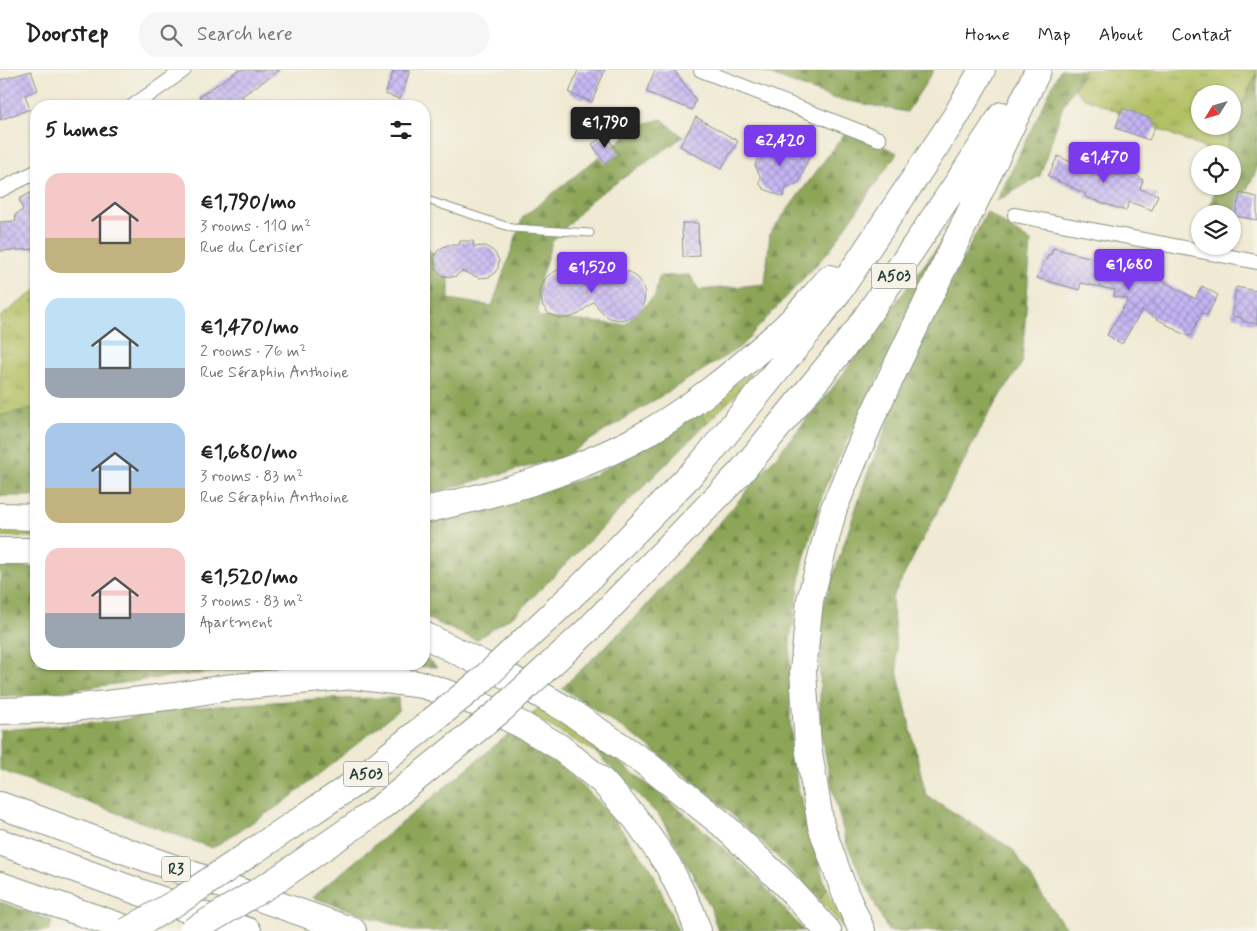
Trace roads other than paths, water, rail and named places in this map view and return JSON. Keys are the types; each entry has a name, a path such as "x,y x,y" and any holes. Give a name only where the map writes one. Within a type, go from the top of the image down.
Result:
{"highway":[{"name":"A503","path":"127,931 182,899 355,783 481,681 582,586 702,463 809,330 839,291 956,116 982,70"},
{"name":"A503","path":"192,931 275,881 383,805 501,710 589,629 742,471 856,332 956,185 1031,70"},
{"path":"862,931 845,893 821,826 808,746 803,671 810,600 834,508 873,415 1038,70"},
{"path":"430,509 535,482 629,443 676,415 726,379 785,327 831,277 858,260"},
{"path":"0,516 30,517"},
{"path":"0,551 30,551"},
{"path":"430,638 518,682 644,762 722,824 787,886 828,931"},
{"path":"0,711 64,709 175,696 224,688 354,676 423,685 478,703 522,725 558,746 602,781 636,819 668,865 691,910 698,931"},
{"name":"R3","path":"0,805 353,931"},
{"name":"R3","path":"0,842 248,931"},
{"path":"226,931 260,906 275,881"},
{"path":"0,885 134,931"}],"street":[{"path":"145,100 184,70"},
{"path":"701,70 879,139"},
{"path":"0,190 30,175"},
{"path":"1014,215 1257,262"}],"lane":[{"path":"430,202 512,228 590,233"}]}
